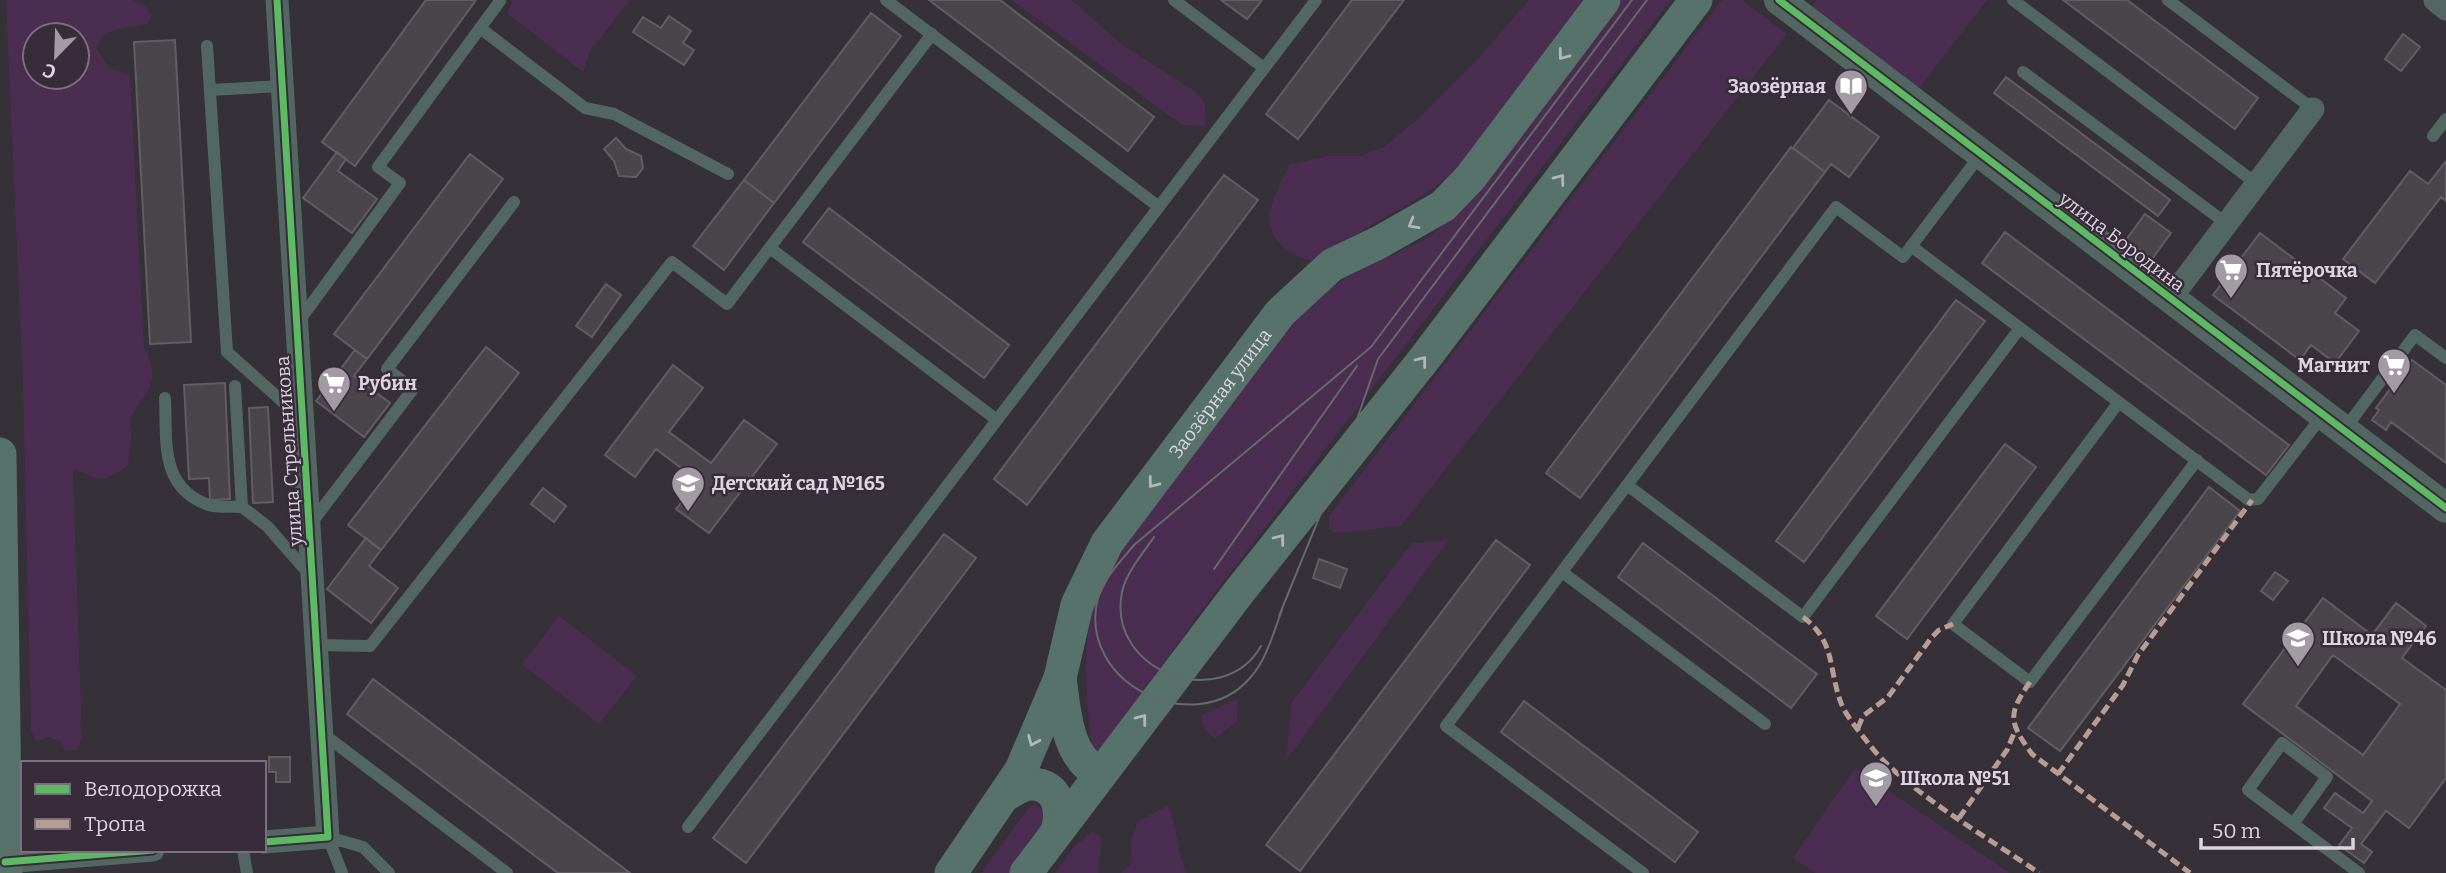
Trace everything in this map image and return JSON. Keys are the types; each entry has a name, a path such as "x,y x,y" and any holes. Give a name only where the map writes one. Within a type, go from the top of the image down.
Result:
{"main road":[{"name":"Заозёрная улица","path":"951,873 1021,770 1060,678 1077,605 1107,543 1280,313 1332,265 1378,243 1443,206 1470,178 1604,0"},
{"path":"1026,873 1247,582 1425,358 1696,0"},
{"path":"0,454 6,867"},
{"path":"1060,678 1065,712 1078,754 1091,769 1101,774"},
{"path":"1004,796 1030,784 1042,787 1059,801 1062,809 1057,831"}],"street":[{"name":"улица Стрельникова","path":"276,0 328,837"},
{"name":"улица Бородина","path":"1779,0 2446,508"},
{"path":"2435,0 2446,9"},
{"path":"2170,299 2313,109"},
{"path":"266,836 328,837"},
{"path":"6,867 136,852"}],"lane":[{"path":"886,0 1159,207"},
{"path":"1174,0 1264,68"},
{"path":"688,827 1316,0"},
{"path":"2013,0 2257,184"},
{"path":"2168,0 2313,109"},
{"path":"296,324 400,183 378,167 499,1"},
{"path":"480,28 584,108 614,114 728,174"},
{"path":"316,645 370,646 673,262 727,303 932,34"},
{"path":"207,46 227,352 303,419"},
{"path":"2023,72 2227,224"},
{"path":"210,90 282,86"},
{"path":"2433,136 2446,119"},
{"path":"1643,873 1446,726 1836,207 1903,257 1981,154"},
{"path":"309,526 413,389 387,369 514,202"},
{"path":"1911,246 2254,501 2334,423 2416,335 2446,358"},
{"path":"770,248 997,420"},
{"path":"1627,485 1803,617 2020,328"},
{"path":"235,386 242,506"},
{"path":"165,398 168,466 182,489 210,506 242,506 267,526 312,578"},
{"path":"2119,402 1953,624 2030,682 2197,460"},
{"path":"1562,572 1765,724"},
{"path":"322,733 507,873"},
{"path":"2292,824 2327,777 2282,743 2248,790 2292,824 2360,873"},
{"path":"328,837 342,873"},
{"path":"328,837 363,847 389,873"},
{"path":"243,852 247,873"}],"shaded area":[{"path":"6,0 133,0 145,6 152,15 147,24 110,32 104,35 96,48 109,67 130,76 144,347 152,377 130,419 132,430 128,465 112,476 101,479 73,469 82,740 77,750 65,751 60,741 49,737 37,741 31,731 23,386"},
{"path":"513,0 630,0 590,51 583,72 507,13"},
{"path":"1012,0 1072,0 1121,44 1195,91 1205,104 1206,127 1182,125"},
{"path":"1529,0 1583,0 1453,174 1415,200 1310,261 1292,253 1279,243 1272,233 1271,208 1290,164 1328,156 1360,156 1384,147 1421,116 1478,59"},
{"path":"1621,0 1671,0 1214,594 1098,753 1092,748 1086,662 1090,619 1102,577 1282,334 1325,292 1350,275 1430,237 1460,210"},
{"path":"1722,0 1742,0 1787,34 1401,526 1337,533 1329,530 1329,516"},
{"path":"1817,0 1987,0 1917,91 1810,9"},
{"path":"1448,541 1285,762 1292,702 1412,543"},
{"path":"559,616 637,676 599,724 522,664"},
{"path":"1238,699 1237,721 1215,739 1204,729 1201,715"},
{"name":"Школа №51","path":"1855,768 2010,873 1815,873 1793,858"},
{"path":"1035,804 1050,813 1037,838 1010,873 981,873 1027,810"},
{"path":"1167,806 1174,822 1180,856 1187,873 1121,873 1132,863 1131,841 1137,822"},
{"path":"1093,831 1102,839 1098,873 1055,873 1074,847"}],"building":[{"path":"426,0 476,0 355,166 322,142"},
{"path":"929,0 1000,0 1154,117 1128,151"},
{"path":"1221,0 1262,0 1247,19"},
{"path":"1352,0 1404,0 1298,139 1266,114"},
{"path":"2063,0 2127,0 2258,98 2235,129"},
{"path":"871,13 901,36 774,203 744,180"},
{"path":"669,16 691,31 683,43 694,50 684,65 633,32 643,17 661,28"},
{"path":"2403,34 2420,47 2401,71 2385,59"},
{"path":"175,40 191,342 150,344 134,42"},
{"path":"2006,77 2170,200 2158,216 1994,93"},
{"path":"1829,100 1879,137 1849,177 1831,164 1825,172 1793,148"},
{"path":"616,138 626,149 641,156 643,168 636,177 619,176 614,161 604,149"},
{"path":"1791,147 1825,172 1580,498 1546,473"},
{"path":"337,152 346,159 338,171 377,199 352,233 303,198"},
{"path":"470,154 503,179 367,359 334,334"},
{"path":"2446,161 2446,201 2441,197 2375,283 2343,259 2410,171 2428,184"},
{"path":"1224,175 1258,200 1027,505 994,479"},
{"path":"744,180 774,203 724,270 693,246"},
{"path":"829,208 1009,345 984,378 803,242"},
{"path":"2145,214 2171,233 2152,259 2126,240"},
{"path":"2005,232 2289,445 2266,475 1982,263"},
{"path":"2260,233 2346,298 2335,313 2359,331 2335,363 2311,345 2300,360 2213,295"},
{"path":"606,284 621,295 592,337 576,326"},
{"path":"1956,300 1985,321 1804,562 1776,541"},
{"path":"486,347 519,373 381,550 348,525"},
{"path":"355,350 367,359 354,376 390,403 364,437 316,401"},
{"path":"2412,360 2446,385 2446,463 2391,422 2386,430 2372,420 2379,410 2376,408"},
{"path":"673,365 703,388 669,432 711,463 744,420 777,444 709,533 676,509 698,481 656,449 635,477 605,455"},
{"path":"225,383 230,499 210,500 209,478 189,479 184,385"},
{"path":"268,407 273,502 253,503 249,408"},
{"path":"2005,444 2036,467 1907,639 1876,616"},
{"path":"2209,487 2240,511 2060,751 2028,728"},
{"path":"543,488 566,506 554,522 531,504"},
{"path":"944,534 976,558 746,863 713,838"},
{"path":"366,538 381,550 369,566 398,588 371,623 327,589"},
{"path":"1496,540 1530,565 1300,871 1266,845"},
{"path":"1643,543 1817,674 1791,708 1618,577"},
{"path":"1319,559 1347,569 1340,588 1313,578"},
{"path":"2275,572 2288,581 2273,600 2261,591"},
{"path":"2323,598 2372,635 2396,603 2426,626 2402,658 2446,690 2446,778 2409,828 2386,811 2361,844 2372,852 2364,863 2339,845 2352,828 2324,808 2335,793 2363,813 2372,801 2243,704","holes":["2333,655 2400,704 2363,755 2296,706"]},
{"path":"373,679 630,873 558,873 535,856 347,714"},
{"path":"1524,701 1698,832 1675,862 1501,732"},
{"path":"269,757 290,757 290,782 276,782 276,772 269,772"}],"tram line":[{"path":"1282,610 1265,654 1250,678 1227,696 1200,704 1172,703 1145,694 1122,677 1105,655 1096,628 1098,598 1104,584 1134,545 1371,347 1632,0"},
{"path":"1279,616 1343,459 1378,359 1647,0"},
{"path":"1214,569 1357,366"},
{"path":"1154,537 1131,570 1122,592 1122,620 1132,644 1149,662 1171,674 1196,680 1221,677 1243,666 1261,646"}],"marked path":[{"path":"2058,774 2123,685 2138,655 2252,500"},
{"path":"1803,617 1814,626 1826,646 1846,713 1884,761 1925,796 2039,873"},
{"path":"1858,728 1863,716 1888,697 1932,637 1939,630 1953,624"},
{"path":"2030,682 2017,703 2014,718 2015,726 2032,754 2190,873"},
{"path":"1959,818 2007,750 2015,731"}],"cycle path":[{"path":"266,842 328,837 277,0"},
{"path":"1779,0 2446,508"},
{"path":"5,862 128,852"}],"place":[{"name":"Заозёрная","path":"1851,116"},
{"name":"Пятёрочка","path":"2231,300"},
{"name":"Магнит","path":"2394,395"},
{"name":"Рубин","path":"334,413"},
{"name":"Детский сад №165","path":"688,513"},
{"name":"Школа №46","path":"2298,668"},
{"name":"Школа №51","path":"1876,808"}]}
